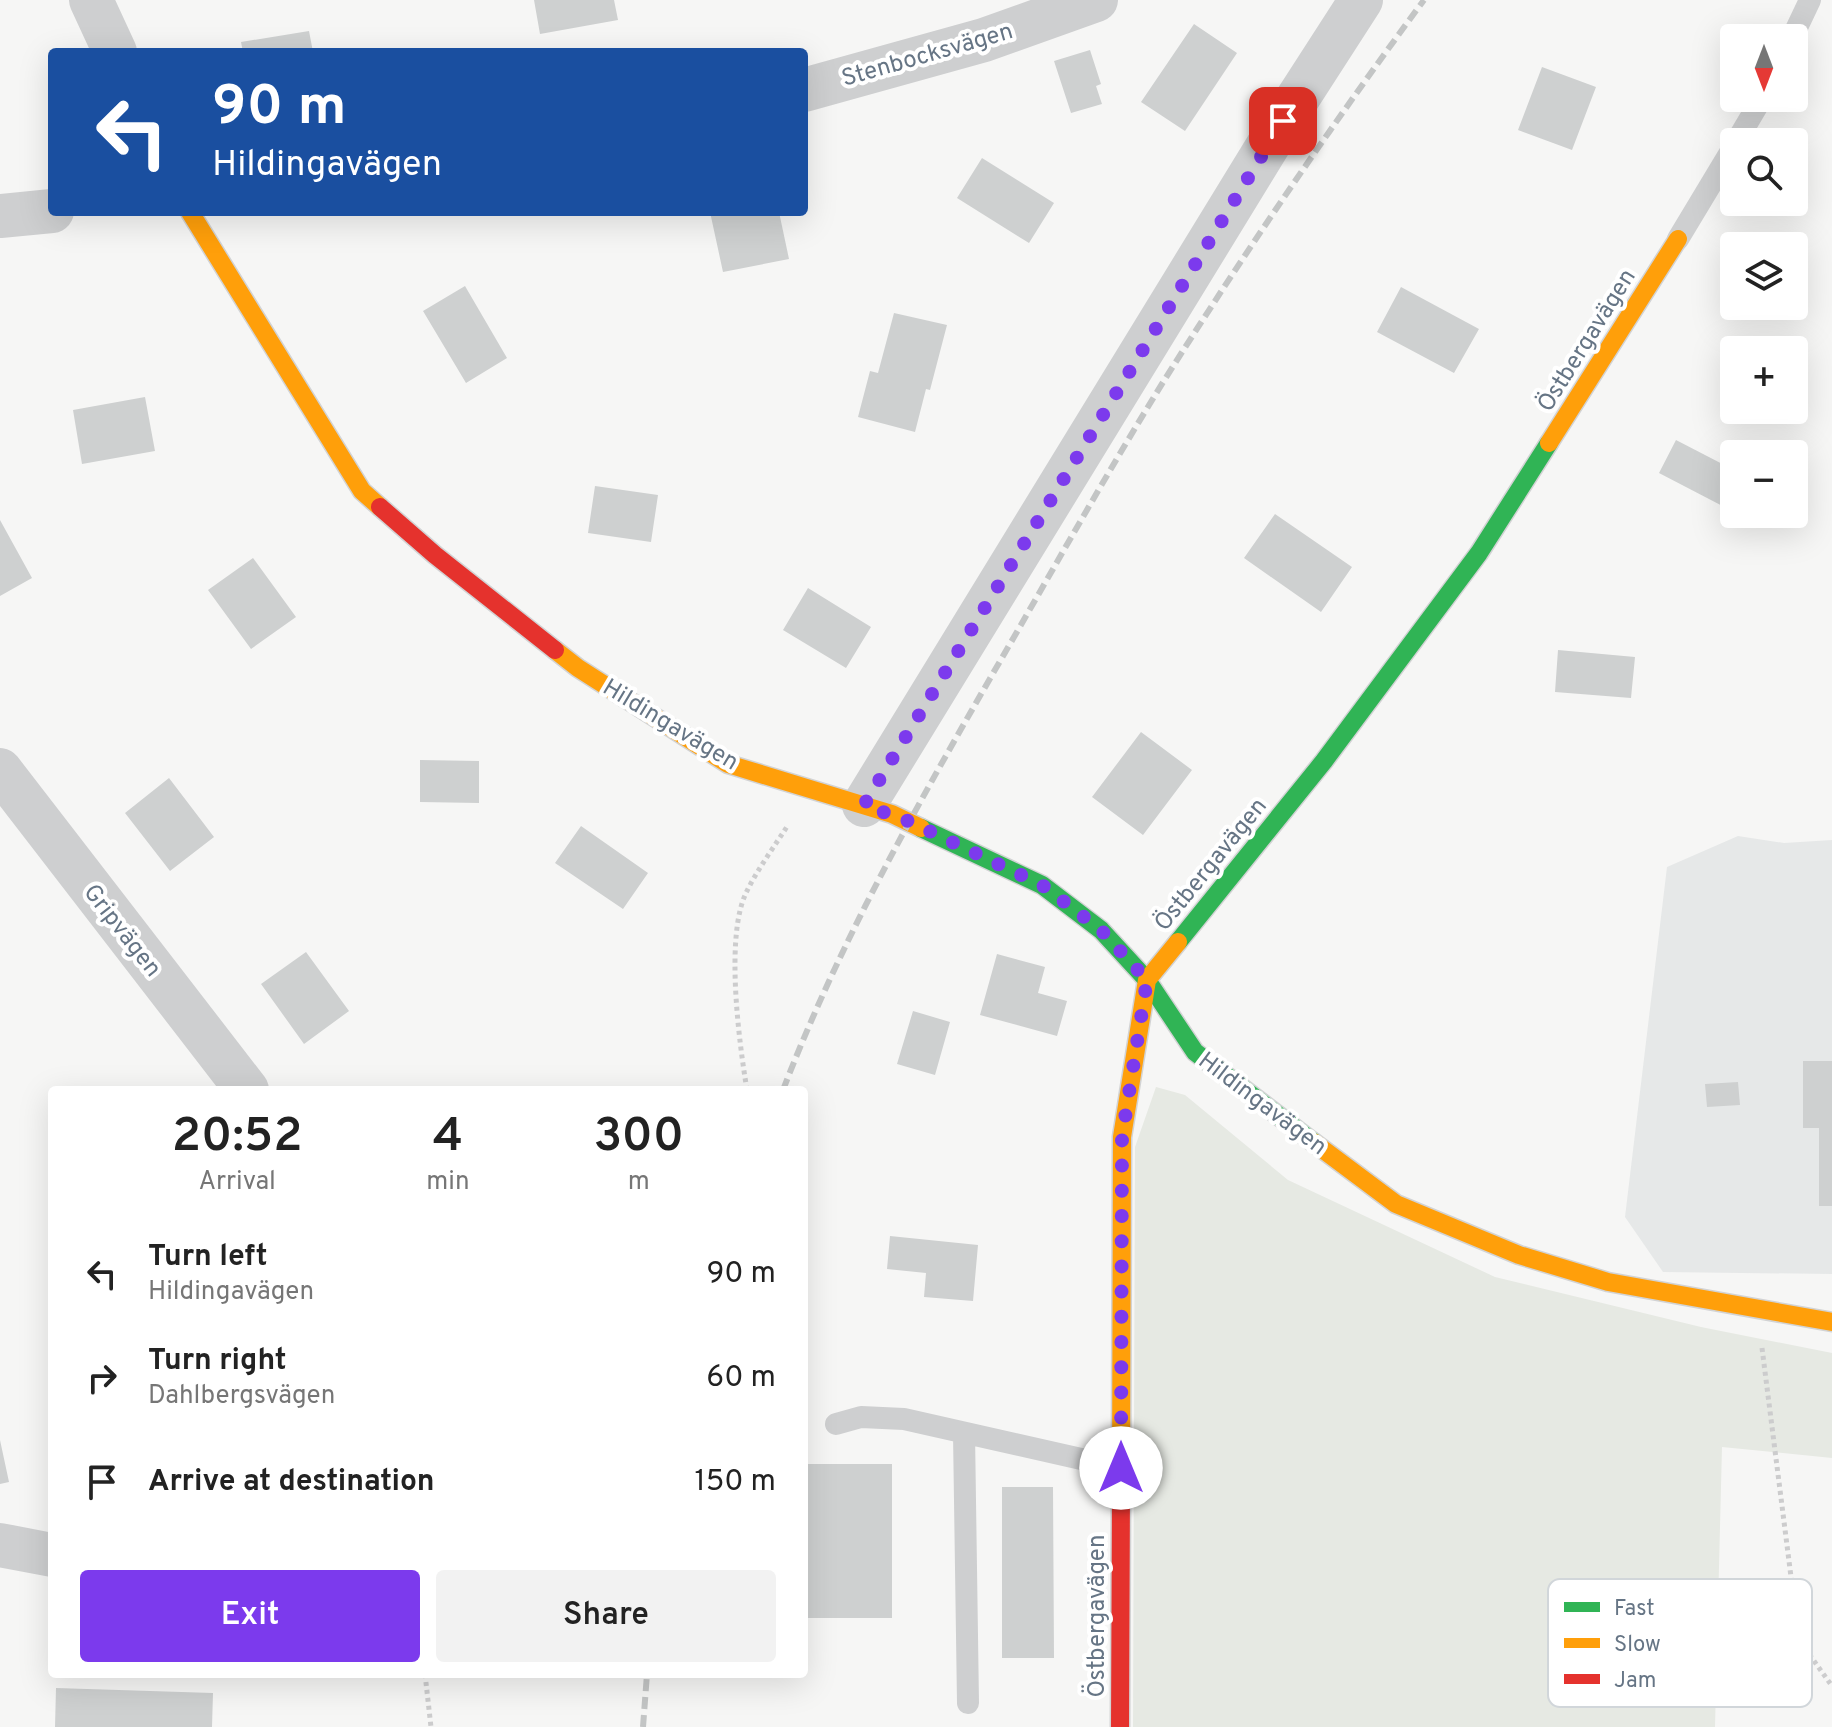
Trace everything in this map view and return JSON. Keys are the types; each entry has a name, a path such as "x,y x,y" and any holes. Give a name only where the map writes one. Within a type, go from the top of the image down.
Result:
{"street":[{"path":"91,0 113,48"},
{"name":"Stenbocksvägen","path":"808,89 984,40 1096,0"},
{"path":"864,805 1283,121 1361,0"},
{"path":"0,216 48,211"},
{"name":"Hildingavägen","path":"192,216 362,491 435,555 578,668 728,764 900,818 1042,885 1101,930 1147,980 1195,1052 1396,1204 1519,1255 1608,1282 1832,1322"},
{"name":"Östbergavägen","path":"1120,1727 1122,1137 1147,980 1324,761 1479,553 1678,239"},
{"name":"Gripvägen","path":"0,770 244,1086"},
{"path":"0,1545 48,1554"}],"lane":[{"path":"1799,24 1810,0"},
{"path":"1678,239 1720,169"},
{"path":"836,1424 861,1417 904,1419 1121,1468"},
{"path":"964,1433 968,1703"}],"path":[{"path":"746,1086 738,1036 738,923 745,894 810,789"},
{"path":"1763,1310 1762,1352 1791,1579"},
{"path":"1812,1658 1832,1686"},
{"path":"425,1678 431,1727"}],"shaded area":[{"path":"1738,836 1784,843 1832,840 1832,1274 1663,1272 1625,1217 1667,867"},
{"path":"1156,1087 1185,1095 1288,1180 1495,1277 1701,1327 1832,1353 1832,1458 1722,1447 1719,1579 1548,1579 1548,1707 1716,1707 1715,1727 1133,1727 1135,1147"}],"building":[{"path":"534,0 614,0 618,20 540,34"},
{"path":"1194,24 1237,53 1185,131 1141,102"},
{"path":"309,31 312,48 242,48 241,42"},
{"path":"1090,50 1101,84 1096,86 1102,104 1071,113 1054,61"},
{"path":"1542,67 1596,87 1572,150 1518,130"},
{"path":"982,158 1054,203 1029,243 957,198"},
{"path":"711,216 780,216 789,259 723,272"},
{"path":"465,286 507,358 466,383 423,311"},
{"path":"1401,287 1479,329 1454,373 1377,332"},
{"path":"894,313 947,325 915,432 858,417 870,371 878,373"},
{"path":"145,397 155,451 82,464 73,410"},
{"path":"1676,440 1720,463 1720,505 1659,473"},
{"path":"595,486 658,495 651,542 588,533"},
{"path":"1275,514 1352,567 1321,612 1244,558"},
{"path":"0,520 32,578 0,596"},
{"path":"253,558 296,617 251,649 208,590"},
{"path":"808,588 871,627 846,668 783,630"},
{"path":"1558,650 1635,657 1631,698 1555,692"},
{"path":"1141,732 1192,770 1143,835 1092,797"},
{"path":"420,760 479,761 479,803 420,802"},
{"path":"169,778 214,837 170,871 125,813"},
{"path":"581,826 648,873 623,909 555,863"},
{"path":"306,952 349,1011 304,1044 261,984"},
{"path":"997,954 1045,967 1038,993 1067,1001 1057,1036 980,1015"},
{"path":"913,1011 950,1022 935,1075 897,1064"},
{"path":"1803,1061 1832,1061 1832,1206 1819,1206 1819,1128 1803,1128"},
{"path":"1738,1082 1740,1105 1707,1107 1705,1084"},
{"path":"890,1236 978,1245 973,1301 924,1297 926,1273 887,1269"},
{"path":"0,1440 9,1482 0,1484"},
{"path":"808,1464 892,1464 892,1618 808,1618"},
{"path":"1002,1487 1053,1487 1054,1658 1002,1658"},
{"path":"56,1688 213,1693 212,1727 55,1727"}],"railway":[{"path":"785,1086 833,973 890,859 1108,475 1165,379 1259,234 1424,0"},
{"path":"643,1727 647,1678"}],"traffic: fast":[{"path":"1178,942 1324,761 1479,553 1549,443"},
{"path":"921,828 1042,885 1101,930 1147,980 1195,1052 1313,1142"}],"traffic: slow":[{"path":"192,216 362,491 380,507"},
{"path":"1549,443 1678,239"},
{"path":"555,650 728,764 892,814 921,828"},
{"path":"1121,1487 1122,1137 1147,980 1178,942"},
{"path":"1313,1142 1396,1204 1519,1255 1608,1282 1832,1322"}],"traffic: jam":[{"path":"380,507 555,650"},
{"path":"1120,1727 1121,1487"}],"route":[{"path":"1121,1468 1122,1137 1147,980 1101,930 1042,885 908,821 864,805 1283,121"}]}
